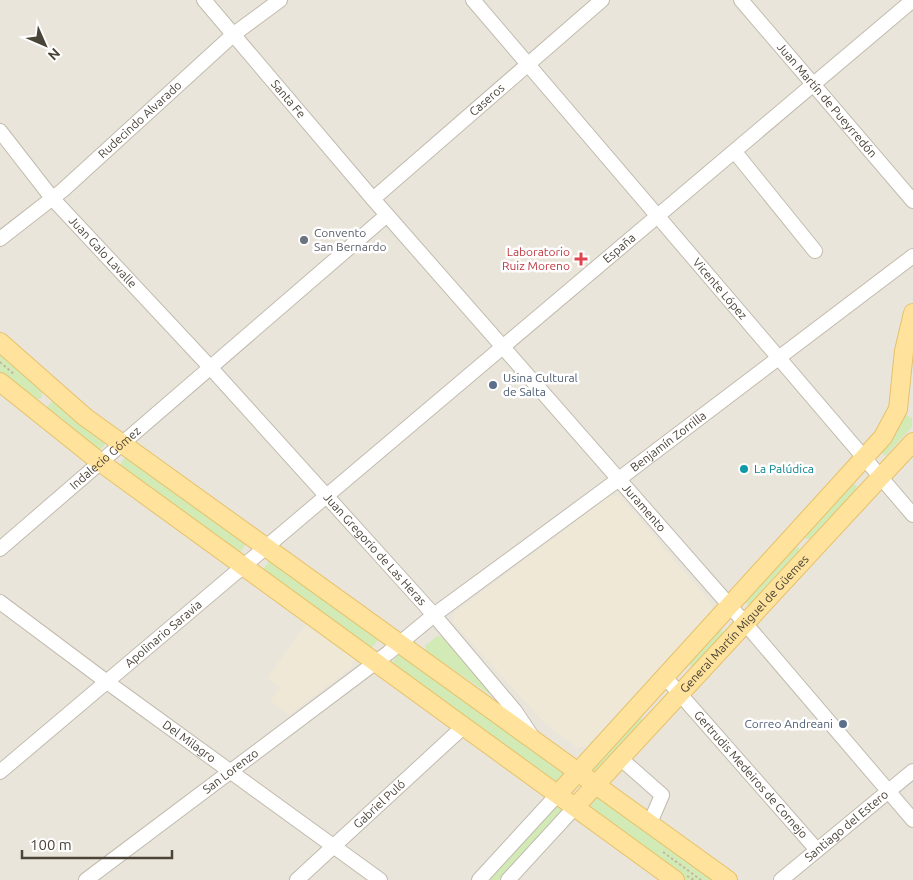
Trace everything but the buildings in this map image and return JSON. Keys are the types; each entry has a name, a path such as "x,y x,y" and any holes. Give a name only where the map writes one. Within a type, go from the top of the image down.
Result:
{"main road":[{"name":"General Martín Miguel de Güemes","path":"558,794 883,437 898,409 904,350 913,314"},
{"path":"0,342 85,417 728,880"},
{"path":"0,382 100,462 245,566 462,728 576,806 675,880"},
{"path":"28,406 38,406 47,402 50,395 48,384"},
{"path":"901,385 913,409"},
{"name":"General Martín Miguel de Güemes","path":"576,806 744,622 913,442"},
{"path":"793,535 810,551"}],"street":[{"name":"Santa Fe","path":"204,0 373,199"},
{"name":"Rudecindo Alvarado","path":"0,239 52,198 234,34 280,0"},
{"name":"Vicente López","path":"472,0 913,515"},
{"name":"Caseros","path":"373,199 526,64 602,0"},
{"name":"Juan Martín de Pueyrredón","path":"741,0 913,201"},
{"name":"España","path":"326,497 913,0"},
{"name":"Juan Galo Lavalle","path":"0,132 52,198 210,367"},
{"path":"735,152 814,251"},
{"name":"Juramento","path":"373,199 744,622 913,820"},
{"path":"210,367 387,215"},
{"name":"Benjamín Zorrilla","path":"375,662 434,615 619,480 913,256"},
{"name":"Indalecio Gómez","path":"0,549 210,367"},
{"name":"Juan Gregorio de Las Heras","path":"210,367 434,615 514,711 532,738"},
{"name":"Apolinario Saravia","path":"0,772 245,566 264,547 326,497"},
{"name":"Del Milagro","path":"0,602 380,880"},
{"name":"San Lorenzo","path":"86,880 375,662"},
{"name":"Gertrudis Medeiros de Cornejo","path":"665,676 681,692 817,850"},
{"name":"Gabriel Puló","path":"297,880 462,728"},
{"path":"620,758 662,795 650,824"},
{"name":"Santiago del Estero","path":"781,880 913,771"},
{"path":"479,880 558,794"},
{"path":"508,880 576,806"}],"shaded area":[{"path":"0,0 913,0 913,880 0,880"},
{"path":"611,495 620,497 711,603 712,610 587,746 577,748 546,724 453,622 454,613"},
{"path":"307,623 354,657 352,667 289,715 270,701 280,688 267,678"}],"green space":[{"path":"0,353 42,388 42,398 30,398 14,387 0,373"},
{"path":"54,399 105,441 104,446 98,451 41,409 47,407"},
{"path":"904,414 912,418 912,427 885,456 882,453"},
{"path":"127,454 248,541 239,554 118,468"},
{"path":"853,483 857,486 856,490 812,539 806,539 804,537"},
{"path":"794,546 799,548 799,552 752,604 748,605 744,600"},
{"path":"271,558 379,639 369,651 262,571"},
{"path":"720,628 724,634 692,668 688,662"},
{"path":"437,636 444,638 490,692 489,694 426,651 425,646"},
{"path":"399,654 565,770 565,775 556,784 394,667 393,661"},
{"path":"640,717 643,720 595,776 588,770"},
{"path":"602,795 719,880 685,880 589,810 589,805 595,797"},
{"path":"555,806 562,808 562,811 499,880 487,880"}],"place":[{"name":"Convento San Bernardo","path":"304,240"},
{"name":"Laboratorio Ruiz Moreno","path":"581,259"},
{"name":"Usina Cultural de Salta","path":"493,385"},
{"name":"La Palúdica","path":"744,469"},
{"name":"Correo Andreani","path":"843,724"}]}
